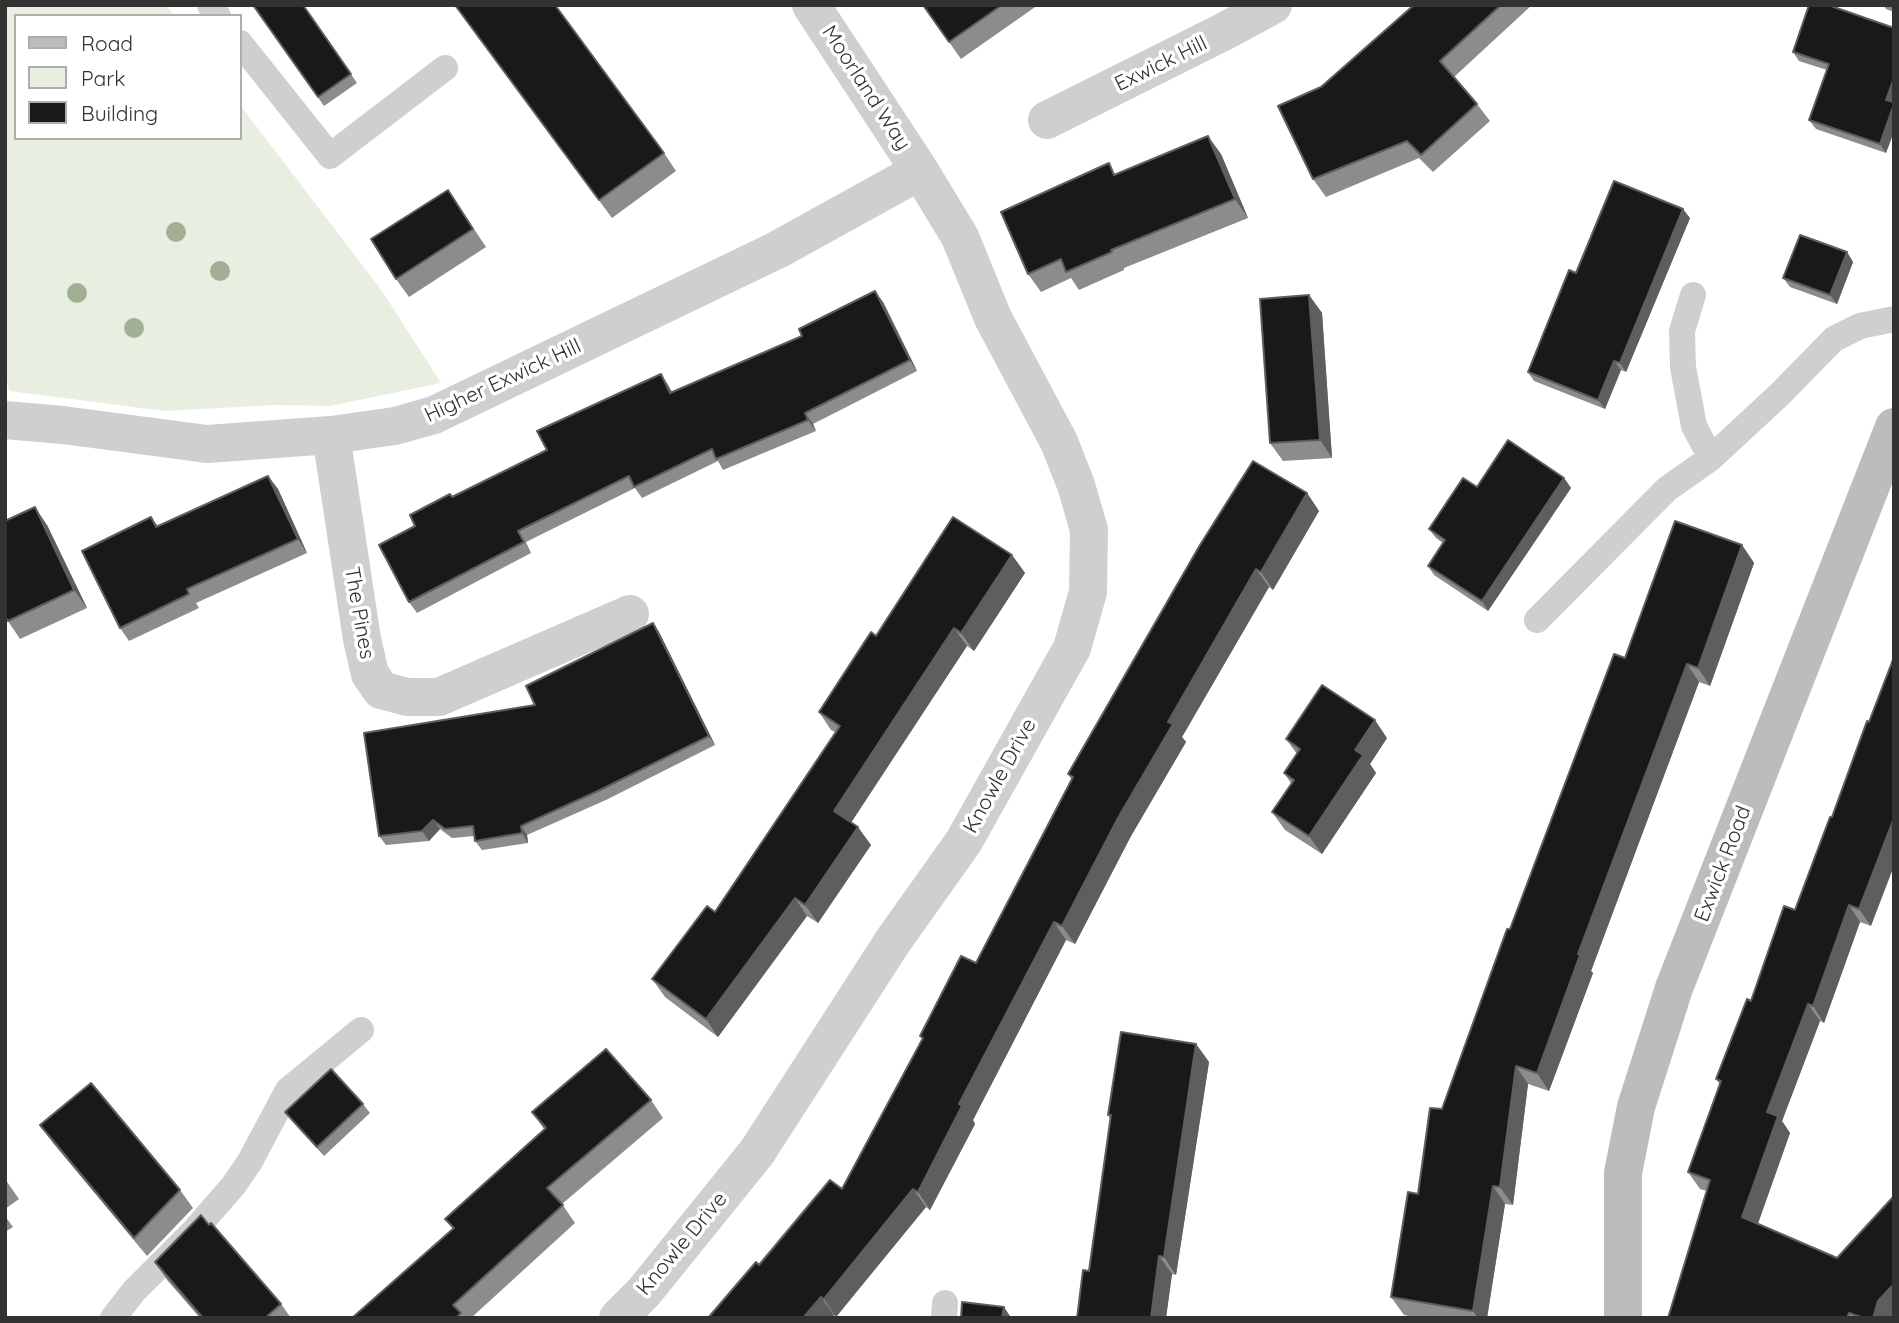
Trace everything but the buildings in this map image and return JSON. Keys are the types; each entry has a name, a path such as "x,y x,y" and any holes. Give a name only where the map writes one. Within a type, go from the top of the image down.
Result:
{"street":[{"name":"Moorland Way","path":"811,5 920,170"},
{"name":"Exwick Hill","path":"1047,120 1273,5"},
{"name":"Higher Exwick Hill","path":"5,421 63,425 207,444 331,435 395,426 434,415 777,250 920,170"},
{"name":"Knowle Drive","path":"618,1318 644,1292 757,1152 893,941 964,841 1072,649 1088,593 1089,530 1076,485 1059,443 993,318 960,237 920,170"},
{"name":"Exwick Road","path":"1623,1318 1623,1173 1636,1107 1674,988 1894,427"},
{"name":"The Pines","path":"331,435 362,639 370,674 381,690 407,697 439,697 630,614"}],"lane":[{"path":"242,46 330,156 445,68"},
{"path":"1693,295 1682,331 1683,368 1694,426 1711,458"},
{"path":"1536,621 1667,489 1711,458 1834,339 1860,326 1894,319"},
{"path":"114,1318 134,1291 193,1232 233,1186 288,1090 361,1030"}],"green space":[{"path":"5,5 167,5 173,14 14,14 14,140 242,140 242,108 382,291 441,383 330,406 275,405 165,411 9,391 5,372"}]}
